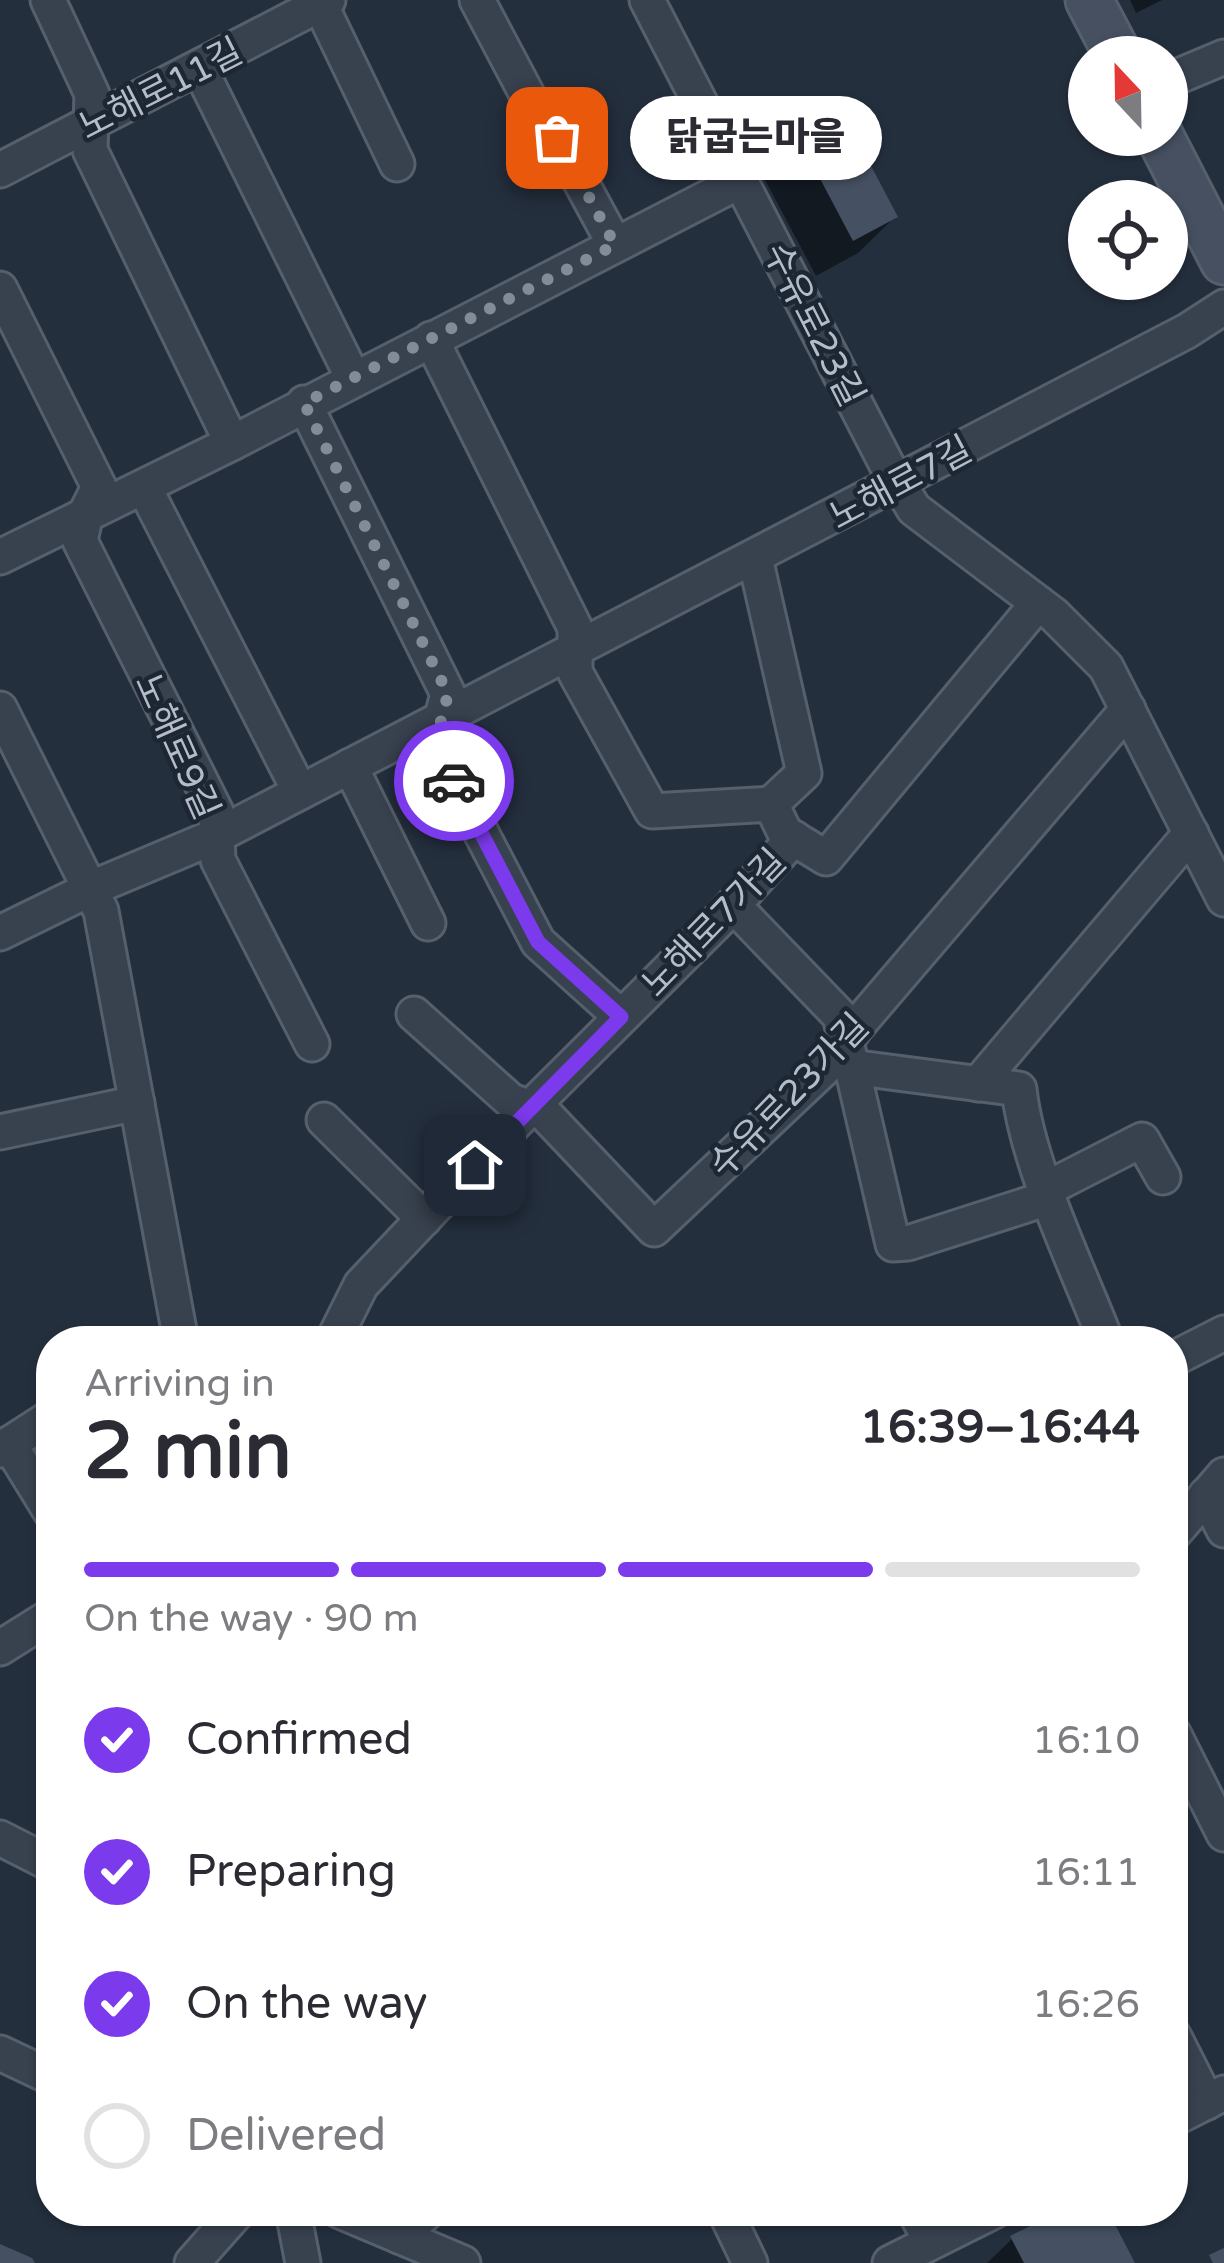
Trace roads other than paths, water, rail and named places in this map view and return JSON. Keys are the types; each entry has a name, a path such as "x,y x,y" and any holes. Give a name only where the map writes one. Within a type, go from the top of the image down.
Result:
{"main road":[{"path":"1090,0 1108,36"},
{"path":"1170,156 1224,261"}],"street":[{"path":"48,0 92,94 90,150 232,443"},
{"path":"477,0 531,102"},
{"name":"수유로23길","path":"646,0 898,484 914,508 1038,603 1106,667 1224,899"},
{"name":"노해로11길","path":"0,170 324,2 397,164"},
{"path":"1188,72 1224,57"},
{"path":"200,67 353,378"},
{"path":"557,138 615,245"},
{"path":"0,557 742,180"},
{"name":"노해로9길","path":"0,289 99,487 86,512 80,541 216,812 218,860 312,1044"},
{"name":"노해로7길","path":"0,933 216,836 898,484 1224,307"},
{"path":"430,339 575,628 574,672 652,811 771,804"},
{"path":"304,403 448,694 435,744 538,942 621,1017"},
{"path":"144,487 300,792"},
{"name":"노해로7가길","path":"340,1326 361,1285 794,838 785,833 771,804 804,773 755,558"},
{"path":"794,838 826,858 1038,603"},
{"path":"0,709 101,911 178,1326"},
{"name":"수유로23가길","path":"414,1014 511,1101 543,1112 654,1229 831,1062 848,1055 1127,709"},
{"path":"350,766 428,923"},
{"path":"978,1084 1190,832"},
{"path":"734,905 840,1016 893,1244 1042,1200 1056,1184 1142,1140 1163,1177"},
{"path":"848,1055 1019,1089 1048,1192 1100,1326"},
{"path":"0,1132 137,1103"},
{"path":"324,1120 424,1219"},
{"path":"1188,1352 1224,1334"},
{"path":"36,1427 4,1447 36,1491"},
{"path":"1215,1485 1224,1531"},
{"path":"1188,1516 1215,1485"},
{"path":"0,1648 36,1625"},
{"path":"1188,1763 1224,1834"},
{"path":"0,1838 36,1856"},
{"path":"0,2053 36,2070"},
{"path":"1188,2057 1216,2097 1188,2112"},
{"path":"191,2263 224,2226"},
{"path":"296,2226 304,2263"},
{"path":"376,2226 463,2263"},
{"path":"400,2236 411,2226"},
{"path":"732,2226 750,2263"},
{"path":"923,2226 931,2242"},
{"path":"890,2263 964,2226"}],"place":[{"name":"닭굽는마을","path":"557,138"}]}
